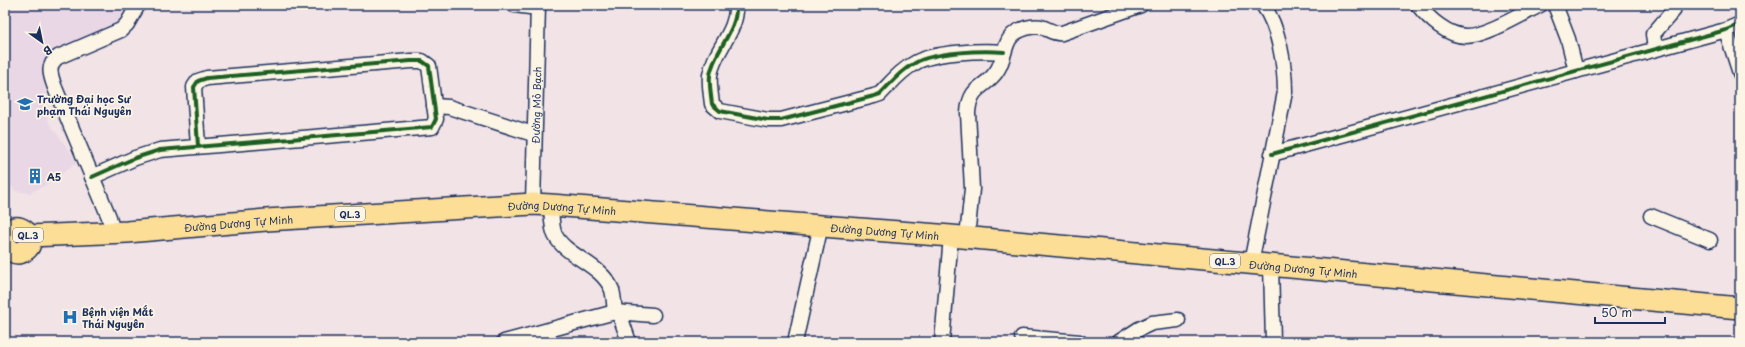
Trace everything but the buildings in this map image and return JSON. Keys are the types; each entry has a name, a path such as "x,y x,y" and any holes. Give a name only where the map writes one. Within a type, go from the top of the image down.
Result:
{"highway":[{"name":"Đường Dương Tự Minh","path":"5,244 10,251 16,253 22,252 27,248 30,243 29,236 113,233 266,220 542,204 959,236 1740,308"}],"street":[{"path":"113,233 110,217 55,88 50,67 53,61 58,57 121,30 127,24 138,5"},
{"path":"514,5 538,7"},
{"path":"736,5 734,24 713,65 710,77 712,104 720,111 768,120 791,118 880,94 910,66 923,59 963,52 1004,52"},
{"path":"942,342 959,236 972,189 968,113 969,102 972,94 994,74 999,67 1008,40 1016,31 1027,27 1042,26 1057,34 1062,33 1141,5"},
{"path":"1251,263 1285,92 1285,79 1276,32 1269,13 1263,5"},
{"path":"1418,5 1440,26 1454,34 1467,36 1500,25 1540,5"},
{"path":"1555,5 1568,40 1576,71"},
{"path":"1655,49 1653,34 1673,11 1674,5"},
{"name":"Đường Mỏ Bạch","path":"538,7 534,134 542,204 555,235 570,251 598,270 612,291 617,312 629,342"},
{"path":"1272,154 1726,30 1740,24"},
{"path":"1726,30 1740,74"},
{"path":"92,177 148,153 160,150 432,127 436,119 429,66 422,61 207,78 198,81 194,87 198,146"},
{"path":"434,106 449,107 534,134"},
{"path":"1651,216 1710,240"},
{"path":"795,342 821,226"},
{"path":"1271,265 1273,342"},
{"path":"504,342 617,312 652,315"},
{"path":"1119,342 1139,329 1152,324 1178,320"},
{"path":"1022,337 1080,342"}],"shaded area":[{"name":"Trường Đại học Sư phạm Thái Nguyên","path":"5,5 129,5 124,24 44,68 46,112 49,123 78,162 46,185 30,193 15,191 5,177"}],"cycle path":[{"path":"736,5 736,14 730,32 712,66 710,75 712,104 720,111 768,120 781,120 880,94 905,69 923,59 933,56 983,51 1004,52"},
{"path":"1272,154 1726,30 1740,24"},
{"path":"92,177 135,158 160,150 432,127 436,119 429,66 422,61 411,61 207,78 198,81 194,87 198,146"}],"place":[{"name":"Trường Đại học Sư phạm Thái Nguyên","path":"25,104"},
{"name":"A5","path":"35,176"},
{"name":"Bệnh viện Mắt Thái Nguyên","path":"70,317"}]}
